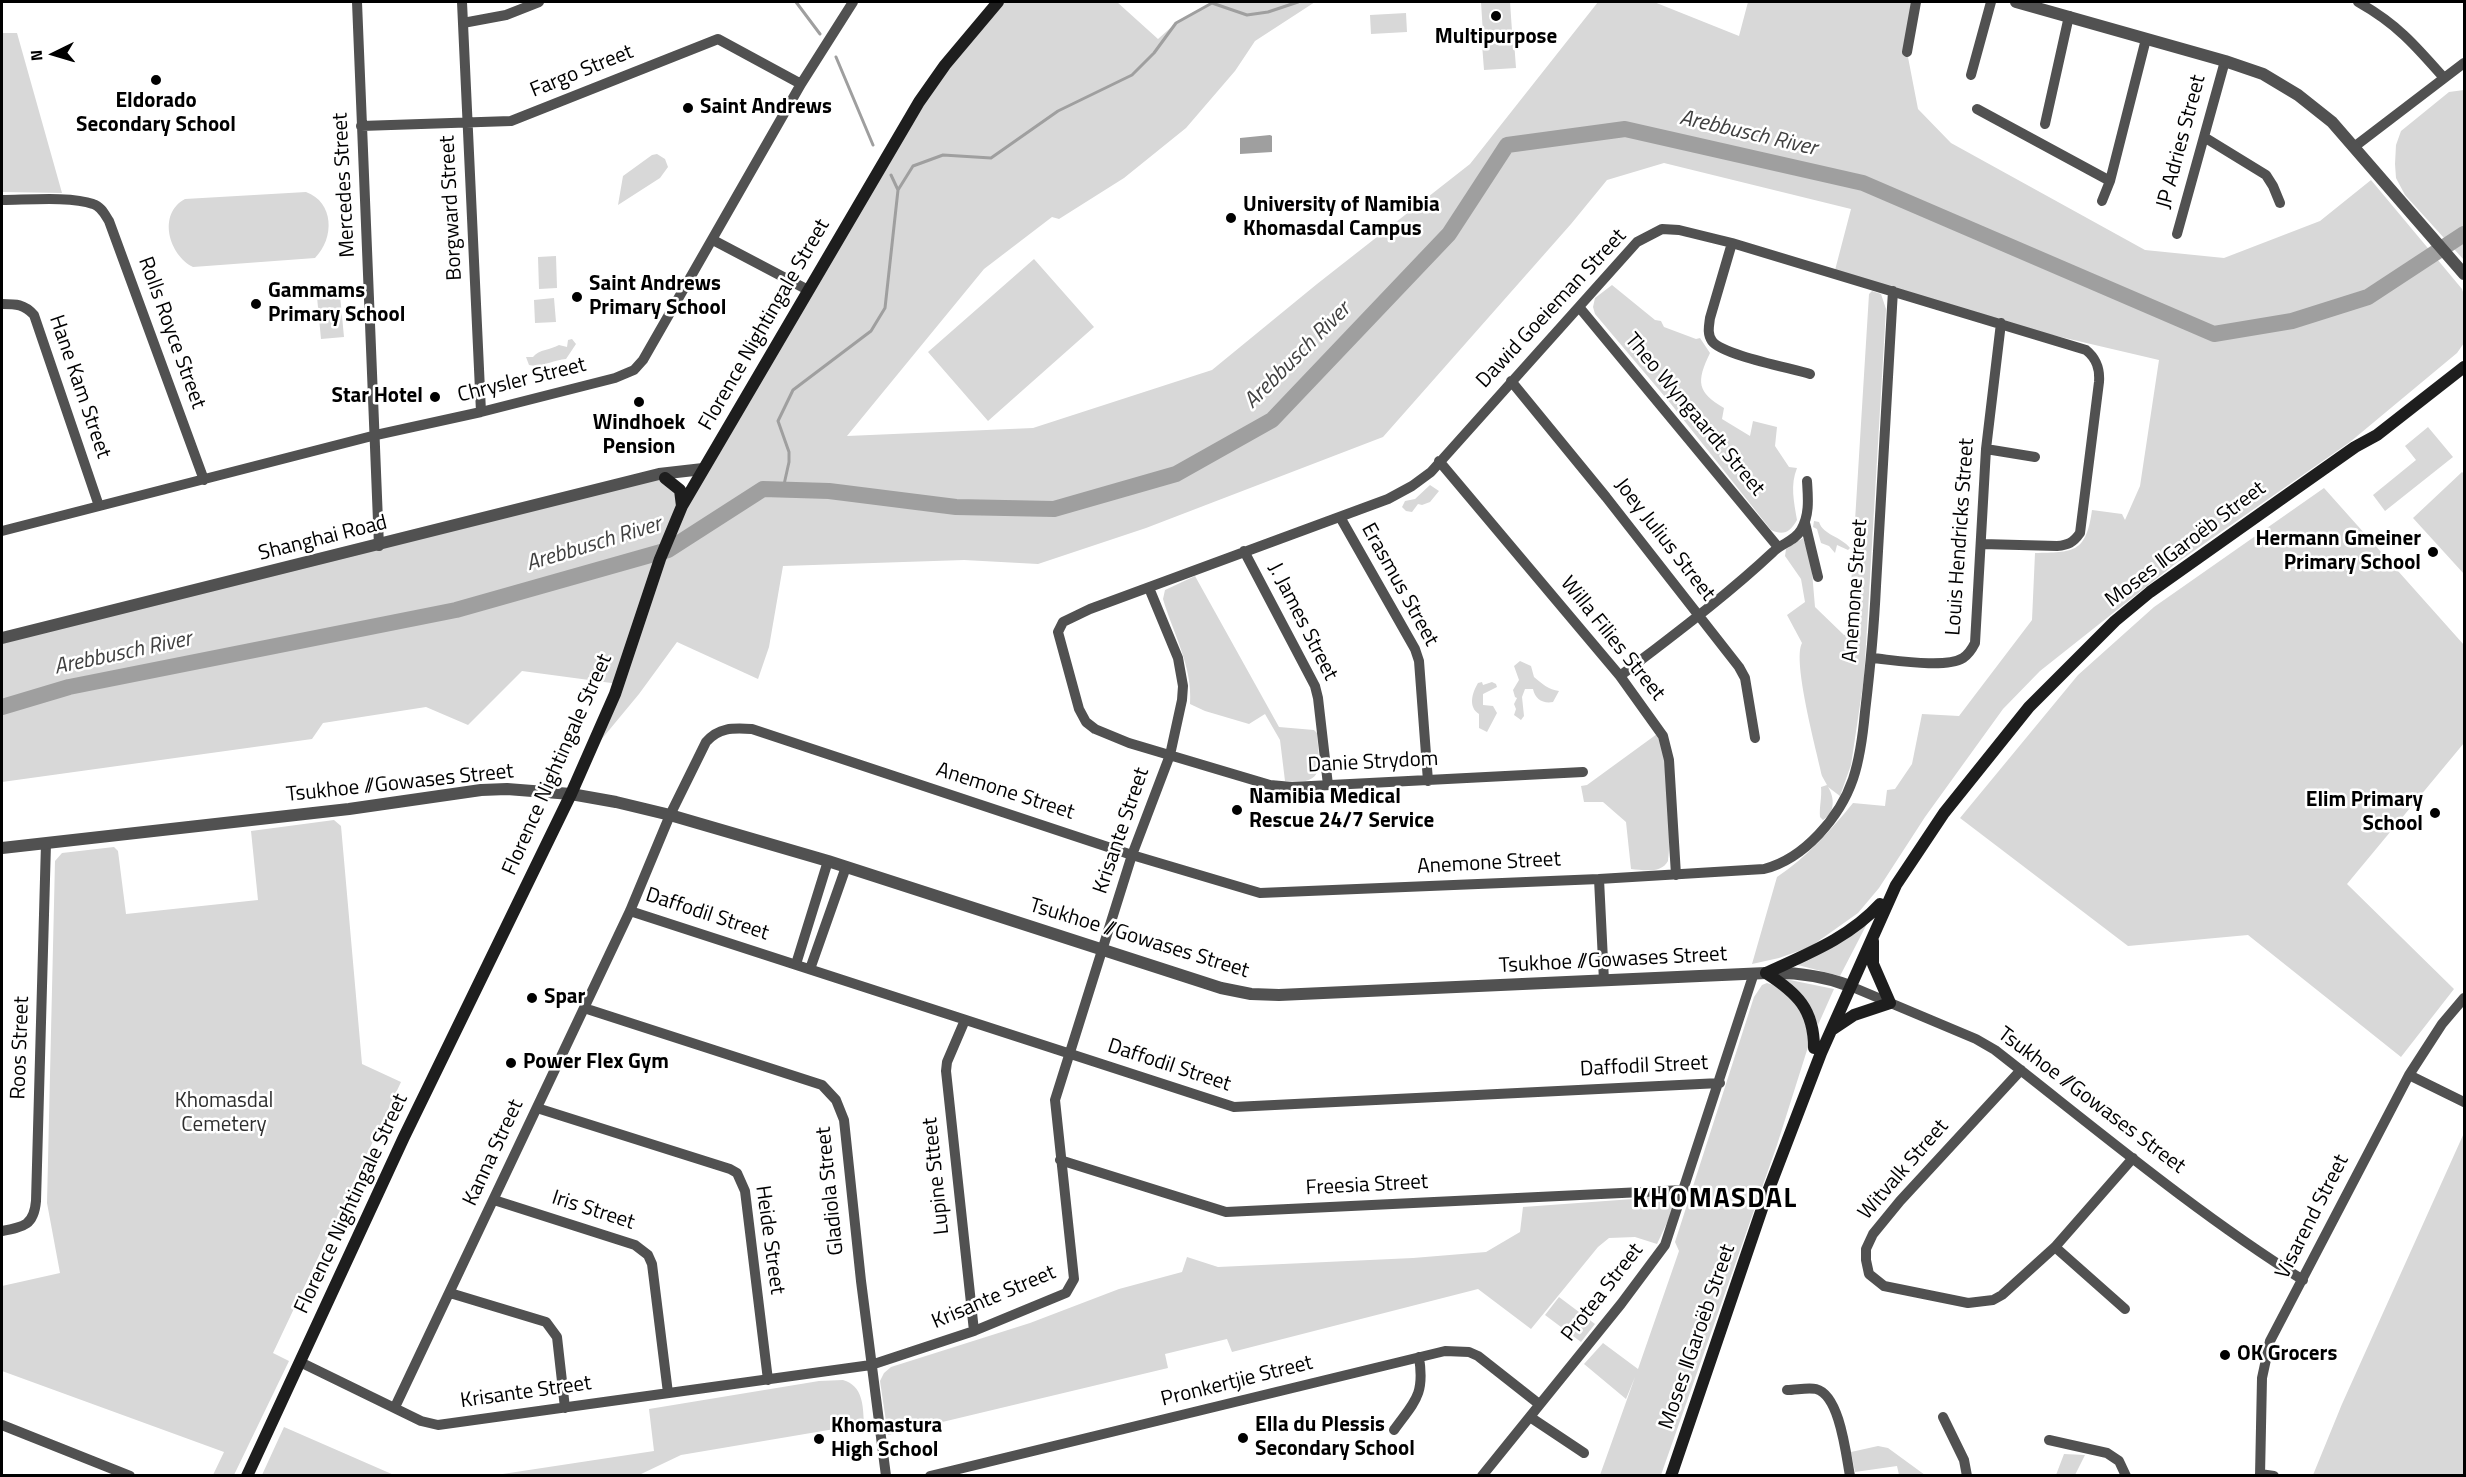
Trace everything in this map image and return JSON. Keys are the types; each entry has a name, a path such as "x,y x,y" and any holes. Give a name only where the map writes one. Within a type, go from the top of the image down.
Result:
{"main road":[{"name":"Florence Nightingale Street","path":"247,1476 404,1137 571,794 615,694 660,559 682,506 919,102 945,65 998,2"},
{"name":"Moses ǁGaroëb Street","path":"2355,447 2372,429 2464,357"},
{"name":"Moses ǁGaroëb Street","path":"1671,1476 1786,1143 1795,1125 1846,985 1880,904 1896,885 1923,842 1976,770 2029,707 2067,667 2150,592 2355,447 2377,435 2464,367"},
{"path":"660,477 680,490 682,506"},
{"name":"Moses ǁGaroëb Street","path":"1786,1143 1788,1123 1814,1048 1891,900 1896,885"},
{"path":"1760,973 1810,954 1869,916 1880,904"},
{"path":"1830,1032 1854,1015 1890,1003 1874,964 1873,935"},
{"path":"1760,973 1794,993 1804,1005 1814,1035 1814,1048"}],"street":[{"name":"Mercedes Street","path":"357,2 379,546"},
{"name":"Borgward Street","path":"462,2 481,412"},
{"path":"463,23 506,15 539,2"},
{"name":"Chrysler Street","path":"2,531 376,435 481,412 615,378 634,370 643,360 801,84 853,2"},
{"path":"1907,52 1916,2"},
{"path":"1971,75 1991,2"},
{"path":"2016,2 2037,4 2069,16 2225,61 2263,74 2298,95 2326,117 2354,147 2464,274"},
{"path":"2358,2 2395,25 2444,78"},
{"path":"2045,124 2069,16"},
{"name":"Fargo Street","path":"361,126 514,120 718,39 801,84"},
{"path":"2102,201 2110,181 2146,39"},
{"name":"JP Adries Street","path":"2177,234 2225,61"},
{"path":"2354,147 2464,63"},
{"path":"1977,109 2110,181"},
{"path":"2204,136 2266,176 2274,186 2280,203"},
{"name":"Rolls Royce Street","path":"2,200 64,200 94,204 109,221 204,480"},
{"name":"Dawid Goeieman Street","path":"1170,755 1130,743 1095,729 1086,722 1079,709 1058,638 1063,621 1244,551 1375,505 1426,476 1637,242 1657,230 1679,230 1732,243 2086,350 2098,366 2100,382 2080,533 2075,541 2068,545 1982,544"},
{"path":"713,240 808,291"},
{"path":"1732,243 1710,318 1708,328 1712,341 1725,351 1810,374"},
{"name":"Anemone Street","path":"670,815 706,742 714,733 735,728 752,729 1132,855 1260,893 1676,875 1764,869 1777,865 1815,838 1843,803 1854,778 1860,751 1872,658 1893,291"},
{"name":"Hane Kam Street","path":"2,304 19,304 34,315 99,506"},
{"name":"Theo Wyngaardt Street","path":"1579,307 1778,547"},
{"name":"Louis Hendricks Street","path":"1872,658 1949,663 1962,659 1975,643 1986,449 2001,323"},
{"name":"Joey Julius Street","path":"1511,381 1606,497 1742,673 1755,738"},
{"path":"1986,449 2035,457"},
{"name":"Willa Filies Street","path":"1439,461 1620,676 1656,725 1667,748 1676,875"},
{"name":"Shanghai Road","path":"2,638 660,477 702,472"},
{"path":"1620,676 1744,580 1778,547 1794,539 1804,523 1808,509 1807,481"},
{"name":"Erasmus Street","path":"1340,517 1415,649 1419,661 1422,672 1428,781"},
{"path":"1804,523 1818,577"},
{"name":"J. James Street","path":"1244,551 1315,686 1328,784"},
{"name":"Krisante Street","path":"300,1362 421,1421 438,1425 872,1365 974,1331 1066,1293 1074,1280 1054,1103 1132,855 1170,755 1183,686 1178,658 1149,588"},
{"name":"Danie Strydom","path":"1170,755 1270,785 1292,787 1583,772"},
{"name":"Tsukhoe //Gowases Street","path":"2,848 350,810 481,790 515,789 571,794 670,815 828,861 1221,988 1251,994 1279,995 1760,973 1799,974 1846,985 1976,1039 2021,1070 2133,1158 2268,1258 2303,1280"},
{"name":"Kanna Street","path":"395,1407 630,911 670,815"},
{"name":"Roos Street","path":"2,1231 29,1223 35,1215 46,843"},
{"path":"796,964 828,861"},
{"path":"810,969 846,867"},
{"path":"1599,879 1604,981"},
{"name":"Daffodil Street","path":"630,911 1234,1107 1720,1083"},
{"name":"Protea Street","path":"1482,1476 1659,1255 1668,1238 1760,973"},
{"name":"Visarend Street","path":"2260,1475 2264,1360 2270,1341 2409,1075 2442,1024 2464,998"},
{"name":"Gladiola Street","path":"584,1008 822,1085 841,1108 886,1476"},
{"name":"Lupine Stteet","path":"965,1020 947,1062 946,1071 974,1331"},
{"name":"Witvalk Street","path":"2021,1070 1900,1201 1873,1234 1866,1249 1866,1260 1869,1274 1884,1286 1968,1303 1993,1300 2002,1295 2055,1246 2133,1158"},
{"path":"2409,1075 2464,1102"},
{"name":"Heide Street","path":"537,1108 730,1168 737,1173 745,1191 768,1380"},
{"name":"Freesia Street","path":"1060,1160 1226,1212 1684,1190"},
{"name":"Iris Street","path":"494,1200 635,1245 648,1255 652,1264 668,1393"},
{"path":"2055,1246 2125,1309"},
{"path":"450,1293 546,1322 557,1337 565,1408"},
{"name":"Pronkertjie Street","path":"930,1476 1445,1351 1469,1352 1490,1365 1539,1404"},
{"path":"1394,1430 1421,1390 1423,1378 1419,1358"},
{"path":"1787,1390 1817,1389 1830,1400 1838,1417 1850,1476"},
{"path":"1530,1417 1584,1453"},
{"path":"1943,1417 1964,1460 1967,1476"},
{"path":"2,1425 130,1476"},
{"path":"2049,1440 2108,1453 2119,1461 2126,1476"},
{"path":"2260,1475 2274,1476"}],"green space":[{"path":"998,2 1117,2 1158,39 1176,23 1213,2 1315,2 1255,41 1235,71 1186,128 1124,178 1059,219 1052,217 984,269 847,436 1033,428 1212,370 1470,164 1598,2 1654,2 1739,36 1748,2 1916,2 1907,52 1918,109 1951,143 2145,250 2224,258 2320,221 2371,180 2462,289 2464,343 2457,353 2350,442 2175,564 2040,671 2003,709 1925,817 1879,888 1858,913 1810,947 1779,958 1752,964 1777,877 1818,843 1853,803 1885,806 1887,790 1895,789 1912,764 1922,714 1959,716 2032,620 2035,553 2068,551 2076,548 2086,535 2092,510 2122,514 2125,520 2140,486 2159,360 2001,323 1834,274 1851,209 1664,163 1607,180 1383,437 1146,528 1038,564 964,560 783,566 769,647 758,679 677,642 639,694 586,758 619,684 522,671 468,725 426,707 323,723 312,739 2,782 2,638 665,478 682,497 919,102"},
{"name":"Multipurpose","path":"1481,2 1510,2 1512,31 1483,34"},
{"path":"1406,13 1407,32 1371,34 1370,15"},
{"path":"2,33 17,33 62,193 2,192"},
{"path":"1514,41 1516,68 1484,70 1482,44"},
{"path":"2464,90 2464,260 2405,195 2396,178 2395,164 2396,145 2401,131 2449,92"},
{"path":"657,154 665,159 668,167 660,178 618,205 623,176 652,155"},
{"path":"306,192 322,204 328,221 326,241 315,258 193,267 178,253 173,244 169,224 171,214 176,206 185,199"},
{"path":"556,256 557,288 539,289 538,257"},
{"path":"1034,259 1094,327 988,421 928,352"},
{"path":"1612,285 1655,320 1661,321 1664,327 1696,339 1700,338 1710,353 1702,372 1702,385 1708,397 1724,408 1722,419 1750,436 1753,421 1777,427 1775,446 1789,467 1797,468 1793,487 1797,520 1789,530 1780,533 1771,530 1671,404 1595,314 1593,307 1595,298"},
{"path":"1872,291 1881,294 1886,309 1864,678 1851,765 1840,796 1828,787 1833,805 1830,813 1823,820 1820,817 1821,787 1827,785 1822,776 1803,687 1800,668 1802,643 1787,615 1805,602 1801,579 1785,556 1786,549 1803,538 1811,560 1815,607 1844,635 1848,634 1869,294"},
{"path":"340,295 344,337 321,339 317,297"},
{"path":"554,298 556,322 535,323 534,300"},
{"path":"572,339 576,344 566,359 529,365 526,357 533,357 538,352 559,345 567,347 568,340"},
{"path":"2428,427 2453,457 2385,511 2373,495 2416,460 2405,446"},
{"path":"2462,472 2464,474 2464,574 2413,518"},
{"path":"1430,485 1439,491 1430,502 1418,504 1412,512 1402,507 1405,501 1415,499"},
{"path":"2324,488 2464,645 2464,743 2347,884 2454,989 2401,1057 2248,935 2128,946 1960,818 2078,675 2154,607"},
{"path":"1814,521 1819,522 1824,530 1850,548 1848,550 1837,545 1835,553 1829,546 1821,543 1817,529 1813,527"},
{"path":"1195,576 1279,727 1314,730 1317,733 1319,764 1314,777 1299,782 1285,781 1280,740 1265,714 1249,724 1205,711 1190,704 1185,663 1163,599 1165,590"},
{"path":"1520,661 1531,666 1534,677 1539,682 1559,691 1553,702 1549,702 1538,698 1533,689 1525,689 1522,697 1524,716 1521,720 1514,715 1516,709 1514,704 1517,698 1513,690 1519,680 1514,666"},
{"path":"1482,682 1483,685 1492,682 1497,687 1483,694 1483,705 1493,706 1497,713 1487,732 1479,728 1479,714 1472,704 1476,687"},
{"path":"1657,734 1664,758 1668,796 1670,834 1668,861 1656,870 1631,869 1626,822 1603,802 1584,802 1581,786 1587,785"},
{"name":"Khomasdal Cemetery","path":"334,820 341,826 362,1064 401,1082 273,1353 289,1361 234,1475 213,1475 224,1452 2,1371 2,1286 60,1273 47,1203 55,861 62,853 114,847 118,851 126,914 258,900 251,831"},
{"path":"1870,918 1840,976 1794,964"},
{"path":"1780,978 1834,989 1818,1025 1804,998"},
{"path":"1767,983 1797,1002 1807,1025 1808,1047 1777,1145 1661,1475 1600,1475 1635,1377 1626,1399 1584,1364 1603,1343 1638,1369 1679,1251 1675,1242 1754,997 1762,985"},
{"path":"2464,1133 2464,1475 2313,1475 2342,1404"},
{"path":"1656,1194 1667,1196 1673,1203 1672,1212 1657,1244 1635,1237 1609,1238 1598,1247 1531,1329 1478,1289 1232,1352 1227,1339 1165,1354 1168,1368 888,1435 880,1381 891,1367 1030,1323 1119,1289 1182,1272 1187,1257 1218,1267 1413,1258 1486,1252 1520,1232 1523,1207 1633,1199"},
{"path":"1559,1297 1595,1324 1581,1342 1545,1315"},
{"path":"843,1380 855,1387 861,1397 864,1424 681,1455 639,1475 496,1475 654,1451 649,1409 819,1381"},
{"path":"284,1427 394,1475 262,1475"},
{"path":"1878,1446 1888,1448 1925,1475 1899,1475 1897,1466 1855,1472 1851,1452"},
{"path":"2064,1454 2085,1455 2075,1475 2056,1475"}],"shaded area":[{"path":"1272,136 1272,152 1240,154 1240,138"}],"waterway":[{"path":"796,2 820,34"},
{"path":"783,489 789,452 778,421 793,390 871,331 885,308 898,190 913,166 943,155 991,158 1058,111 1132,75 1154,53 1176,23 1212,3 1247,15 1268,12 1298,2"},
{"path":"836,57 873,145"},
{"name":"Arebbusch River","path":"2,707 69,687 456,610 668,550 763,489 829,491 956,507 1054,509 1176,474 1272,420 1449,234 1507,145 1625,129 1863,183 2214,334 2292,321 2368,297 2464,234"},
{"path":"891,175 898,190"}],"place":[{"name":"Multipurpose","path":"1496,16"},
{"name":"Eldorado Secondary School","path":"156,80"},
{"name":"Saint Andrews","path":"688,108"},
{"name":"University of Namibia Khomasdal Campus","path":"1231,218"},
{"name":"Saint Andrews Primary School","path":"577,297"},
{"name":"Gammams Primary School","path":"256,304"},
{"name":"Star Hotel","path":"435,397"},
{"name":"Windhoek Pension","path":"639,402"},
{"name":"Hermann Gmeiner Primary School","path":"2433,552"},
{"name":"Namibia Medical Rescue 24/7 Service","path":"1237,810"},
{"name":"Elim Primary School","path":"2435,813"},
{"name":"Spar","path":"532,998"},
{"name":"Power Flex Gym","path":"511,1063"},
{"name":"OK Grocers","path":"2225,1355"},
{"name":"Ella du Plessis Secondary School","path":"1243,1438"},
{"name":"Khomastura High School","path":"819,1439"}],"district":[{"name":"KHOMASDAL","path":"1715,1200"}]}
